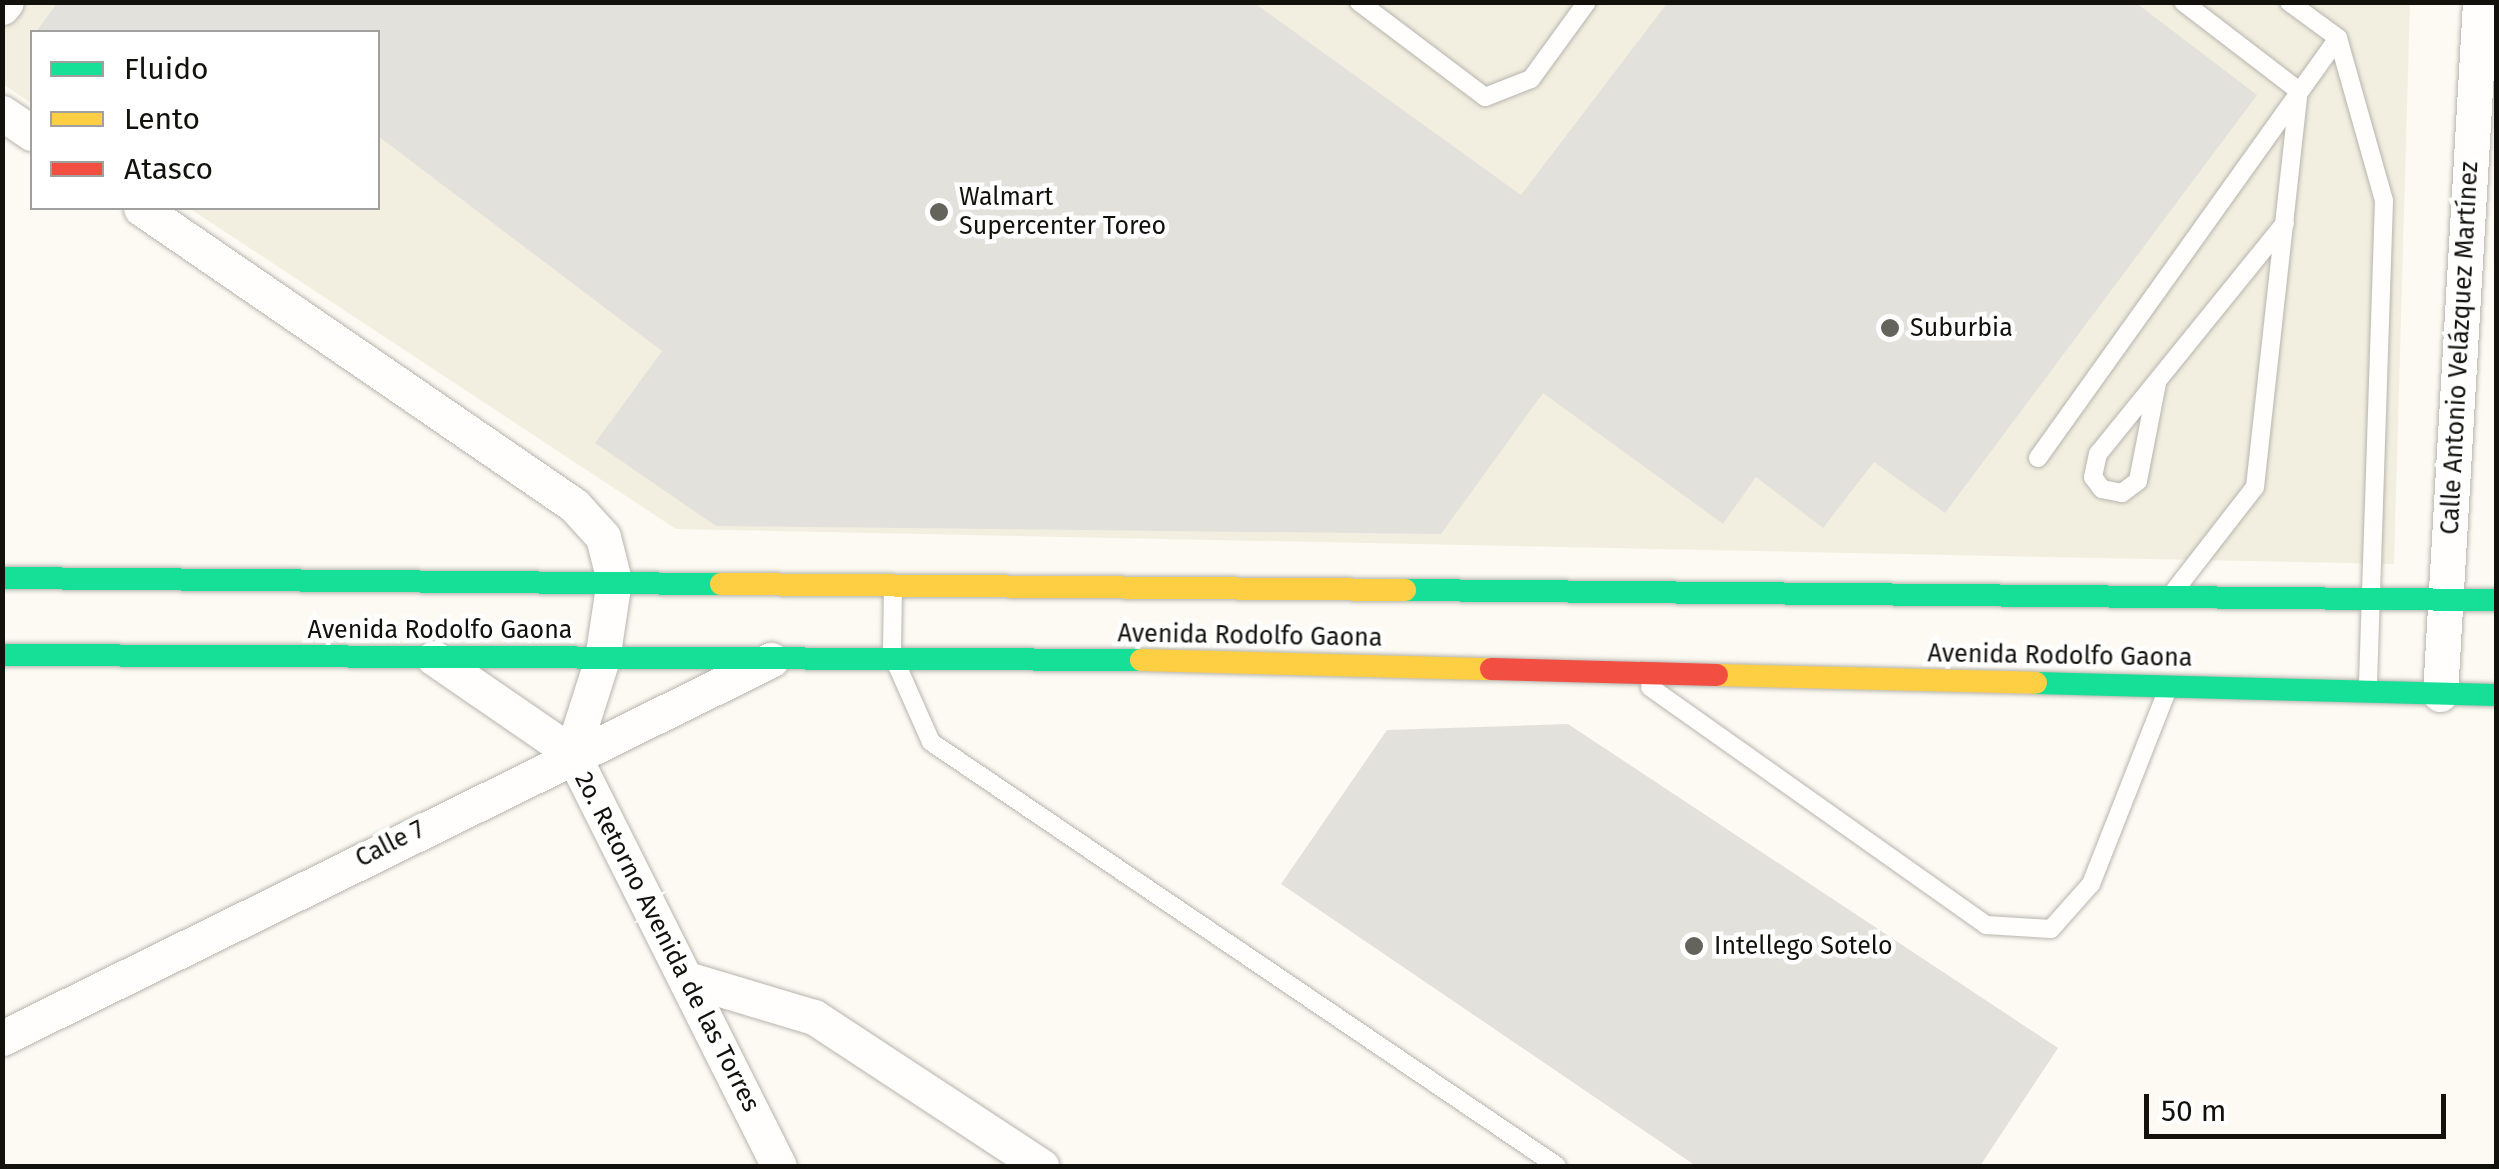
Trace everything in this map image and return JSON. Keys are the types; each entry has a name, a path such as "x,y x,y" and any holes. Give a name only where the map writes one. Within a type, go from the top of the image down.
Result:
{"main road":[{"name":"Avenida Rodolfo Gaona","path":"2,578 893,581 2496,600"},
{"path":"1575,672 1576,588"},
{"name":"Avenida Rodolfo Gaona","path":"2,655 602,659 892,654 2496,695"}],"street":[{"name":"Calle Antonio Velázquez Martínez","path":"2440,694 2480,2"},
{"path":"2,113 30,132"},
{"path":"144,210 574,505 603,537 614,580"},
{"name":"2o. Retorno Avenida de las Torres","path":"614,580 602,659 572,753 780,1166"},
{"name":"Calle 7","path":"2,1038 572,753 781,656"},
{"path":"434,658 572,753"},
{"path":"687,979 814,1017 1023,1162"}],"lane":[{"path":"1359,2 1485,97 1531,79 1587,2"},
{"path":"2183,2 2299,91"},
{"path":"2289,2 2338,38 2384,201 2368,691"},
{"path":"2038,458 2338,38"},
{"path":"2172,594 2255,487 2299,91"},
{"path":"2157,383 2138,481 2122,493 2102,490 2093,477 2098,454 2286,222"},
{"path":"893,581 892,654 931,742 1557,1166"},
{"path":"1630,673 1986,925 2052,929 2091,884 2169,686"}],"shaded area":[{"path":"25,2 2410,3 2394,564 676,529 192,210 380,210 380,30 30,30 30,103 3,84 2,31"}],"building":[{"path":"58,2 1253,2 1521,195 1668,2 2135,2 2257,95 1945,513 1874,462 1823,528 1756,477 1723,524 1543,393 1441,534 716,526 595,443 662,351 380,138 380,30 37,30"},
{"path":"1568,724 2058,1048 1980,1166 1696,1166 1281,884 1387,730"}],"traffic: fast":[{"path":"2,578 721,584"},
{"path":"1405,590 2496,600"},
{"path":"2,655 1141,660"},
{"path":"2036,683 2496,695"}],"traffic: slow":[{"path":"721,584 1405,590"},
{"path":"1141,660 1491,669"},
{"path":"1717,675 2036,683"}],"traffic: jam":[{"path":"1491,669 1717,675"}],"place":[{"name":"Walmart Supercenter Toreo","path":"939,212"},
{"name":"Suburbia","path":"1890,328"},
{"name":"Intellego Sotelo","path":"1694,946"}]}
